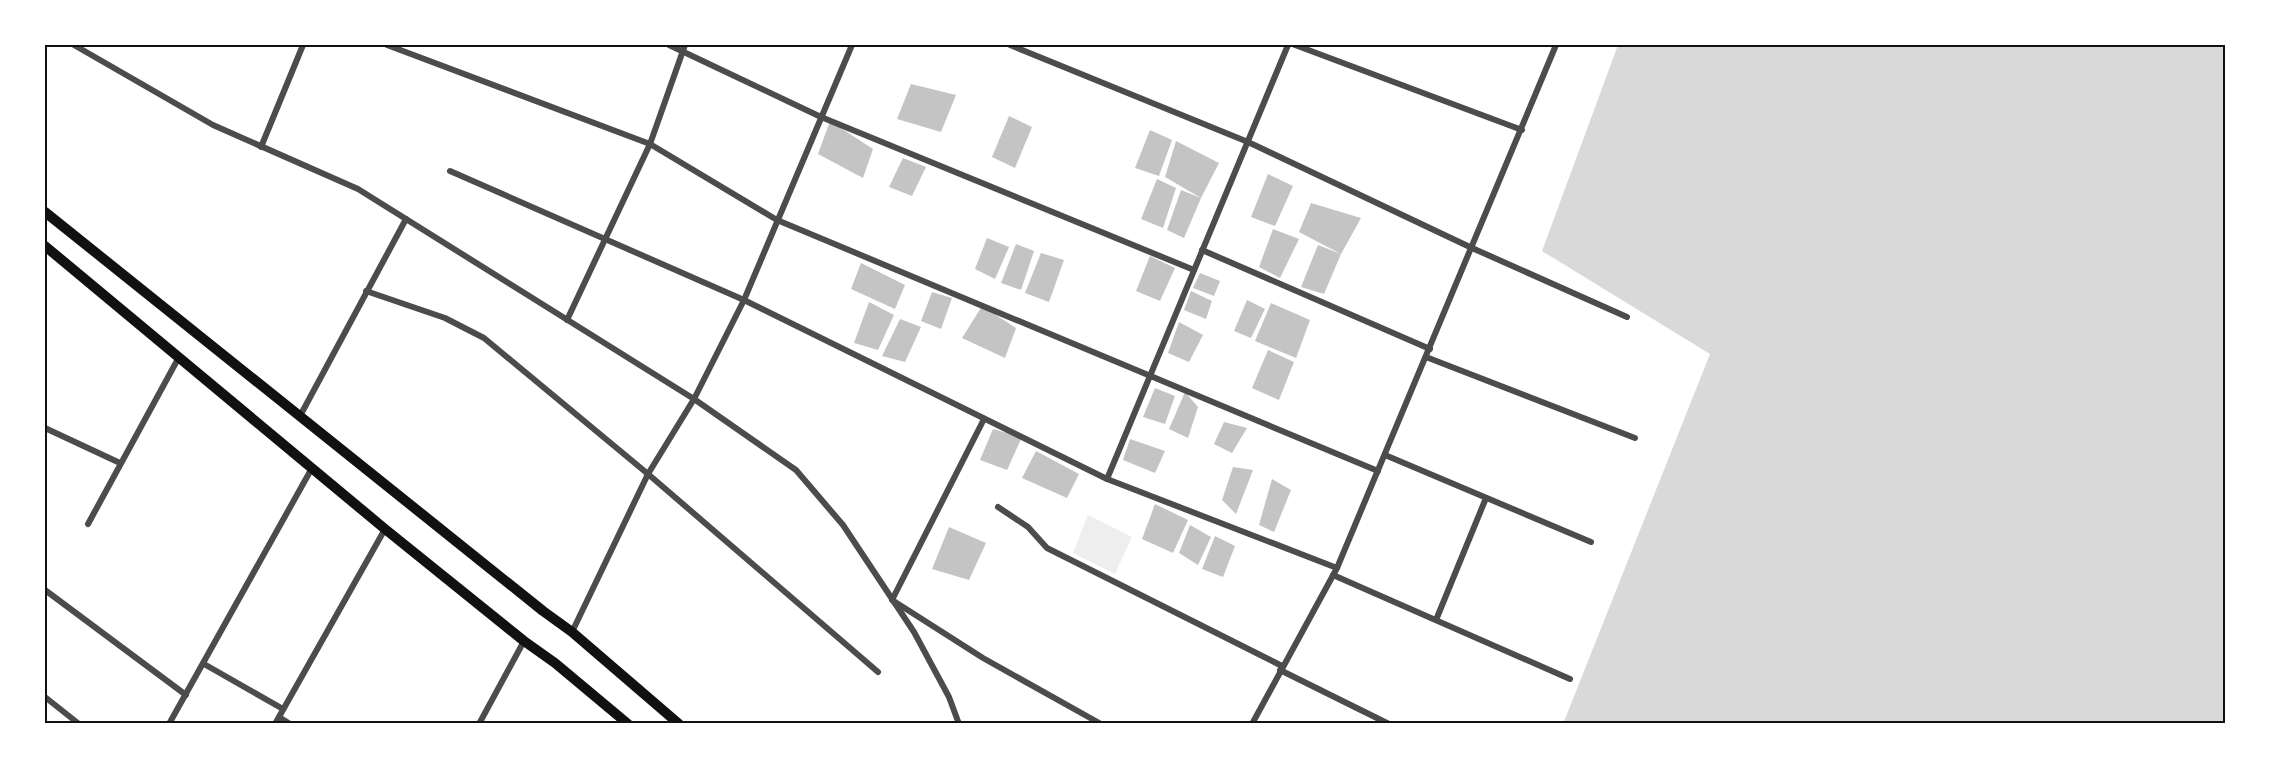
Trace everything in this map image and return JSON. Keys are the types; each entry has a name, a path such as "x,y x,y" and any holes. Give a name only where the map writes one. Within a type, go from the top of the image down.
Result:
{"main road":[{"path":"45,212 572,632 679,724"},
{"path":"45,246 385,529 524,641 555,663 622,722"}],"street":[{"path":"74,45 213,125 358,189 694,399 796,470 843,525 914,632 949,697 959,724"},
{"path":"261,147 303,45"},
{"path":"387,45 650,144 777,220 1378,471"},
{"path":"669,45 684,48 821,117 1194,270"},
{"path":"572,632 648,474 694,399 744,300 852,45"},
{"path":"1010,45 1248,142 1472,249 1628,317"},
{"path":"1107,479 1288,45"},
{"path":"1295,45 1522,130"},
{"path":"1252,724 1337,568 1556,45"},
{"path":"567,320 650,144 684,48"},
{"path":"450,171 605,241 744,300 1107,479 1337,568"},
{"path":"300,416 406,219"},
{"path":"1203,250 1430,349"},
{"path":"366,291 445,318 484,338 648,474 878,672"},
{"path":"88,524 179,357"},
{"path":"1426,357 1635,438"},
{"path":"892,600 984,419"},
{"path":"45,428 120,463"},
{"path":"1385,455 1590,542"},
{"path":"169,724 312,468"},
{"path":"1436,620 1486,498"},
{"path":"998,507 1028,527 1047,548 1389,724"},
{"path":"275,724 385,529"},
{"path":"1333,575 1570,680"},
{"path":"45,590 186,695"},
{"path":"892,600 983,658 1101,724"},
{"path":"479,724 524,641"},
{"path":"204,664 283,709"},
{"path":"45,697 79,724"},
{"path":"279,717 290,724"}],"shaded area":[{"path":"1618,45 2226,45 2226,724 1563,724 1710,354 1542,251"},
{"path":"1088,515 1132,537 1115,574 1073,553"}],"building":[{"path":"911,84 956,95 941,132 897,119"},
{"path":"1009,116 1032,127 1015,168 992,157"},
{"path":"830,121 873,149 863,178 818,154"},
{"path":"1150,130 1172,140 1159,176 1135,168"},
{"path":"1176,141 1219,163 1201,198 1165,177"},
{"path":"903,158 926,167 912,196 889,187"},
{"path":"1268,174 1293,186 1275,226 1251,217"},
{"path":"1157,179 1176,188 1163,228 1141,219"},
{"path":"1181,190 1201,198 1184,238 1167,230"},
{"path":"1311,203 1361,218 1341,254 1299,232"},
{"path":"1273,229 1299,239 1280,278 1259,267"},
{"path":"987,238 1009,247 995,279 975,269"},
{"path":"1016,244 1034,251 1021,290 1001,283"},
{"path":"1318,245 1341,254 1324,294 1301,287"},
{"path":"1041,253 1064,260 1049,302 1025,293"},
{"path":"1150,256 1175,268 1160,301 1136,291"},
{"path":"861,263 905,285 895,309 851,289"},
{"path":"1200,273 1220,281 1214,296 1193,288"},
{"path":"1191,291 1212,301 1206,319 1184,310"},
{"path":"932,292 952,298 941,329 921,321"},
{"path":"1247,300 1265,309 1251,338 1234,331"},
{"path":"869,302 894,315 878,350 854,343"},
{"path":"1271,303 1310,320 1296,358 1255,341"},
{"path":"982,306 1016,328 1005,358 962,338"},
{"path":"900,319 921,327 905,362 882,356"},
{"path":"1179,322 1203,335 1189,362 1168,353"},
{"path":"1268,350 1294,362 1279,400 1252,388"},
{"path":"1155,388 1175,396 1165,424 1143,417"},
{"path":"1185,392 1198,407 1188,438 1169,429"},
{"path":"1224,422 1247,428 1232,453 1214,444"},
{"path":"993,429 1022,437 1007,470 980,460"},
{"path":"1130,439 1165,451 1155,473 1123,460"},
{"path":"1036,451 1079,474 1067,498 1022,478"},
{"path":"1233,467 1253,470 1236,514 1222,500"},
{"path":"1272,479 1291,490 1274,532 1259,525"},
{"path":"1155,504 1188,520 1173,553 1142,539"},
{"path":"1190,525 1211,537 1198,565 1179,553"},
{"path":"949,527 986,543 969,580 932,569"},
{"path":"1215,536 1235,546 1223,577 1202,569"}]}
